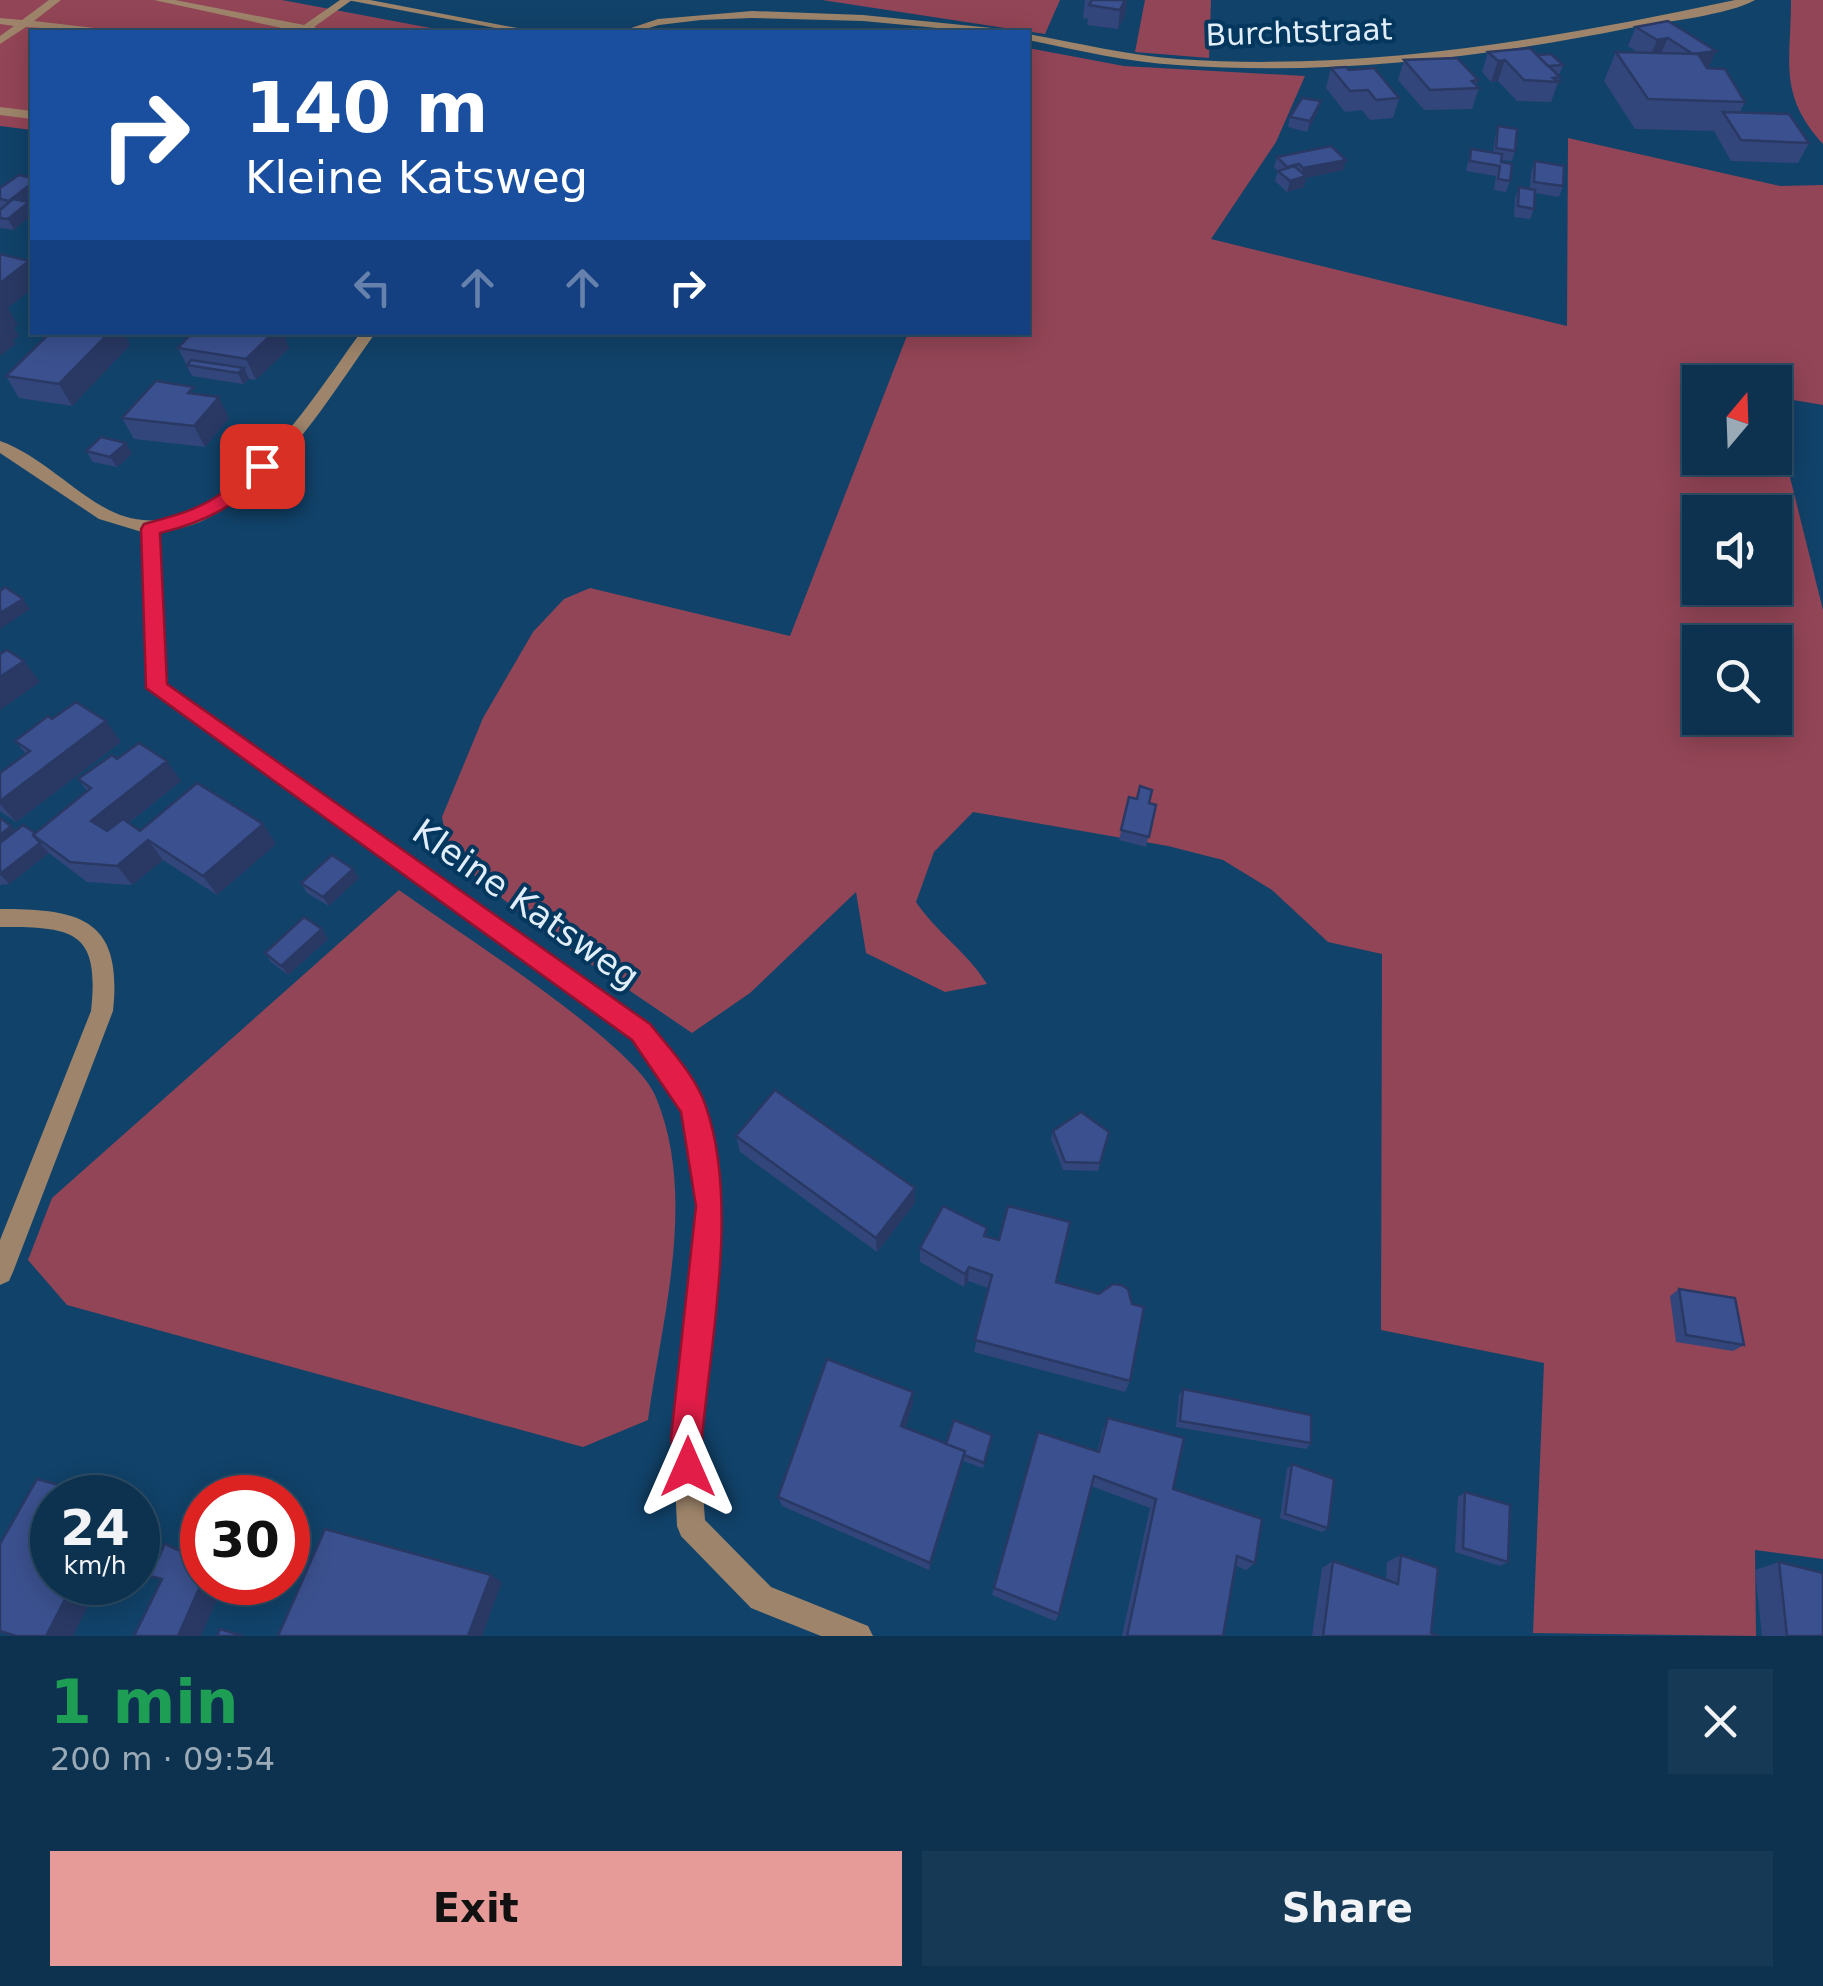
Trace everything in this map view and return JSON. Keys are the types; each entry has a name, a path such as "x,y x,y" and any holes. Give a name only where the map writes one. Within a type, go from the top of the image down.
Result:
{"street":[{"path":"0,41 56,0"},
{"path":"159,0 302,30"},
{"path":"311,30 311,24 350,0 521,30"},
{"name":"Burchtstraat","path":"1030,37 1122,56 1180,62 1314,64 1542,44 1750,0"},
{"path":"629,30 681,10 732,2 779,2 987,30"},
{"path":"0,21 85,30"},
{"path":"0,111 30,116"},
{"path":"0,446 105,515 150,529 194,518 235,494 288,437 367,335"},
{"name":"Kleine Katsweg","path":"150,529 157,688 641,1032 674,1074 694,1109 710,1206 686,1438 692,1526 761,1598 858,1636"},
{"path":"0,918 42,917 90,934 104,955 108,979 102,1011 0,1272"}],"shaded area":[{"path":"0,0 282,0 441,30 30,30 30,130 0,126"},
{"path":"822,0 1060,0 1045,34"},
{"path":"1145,0 1211,0 1209,58 1135,52"},
{"path":"1791,0 1823,0 1823,144 1793,93 1789,60"},
{"path":"1030,48 1124,66 1305,76 1276,142 1211,239 1567,326 1568,138 1780,186 1823,185 1823,405 1792,400 1792,365 1682,365 1682,475 1789,475 1823,610 1823,1559 1755,1550 1756,1636 1533,1633 1544,1363 1381,1330 1382,954 1328,942 1272,890 1223,860 1168,846 973,812 934,852 916,902 987,984 945,992 866,953 856,892 750,993 692,1033 539,929 449,854 442,817 483,718 533,632 564,599 590,588 790,636 907,335 1030,335"},
{"path":"399,890 498,958 613,1047 640,1073 655,1095 668,1134 674,1174 673,1257 648,1420 583,1447 67,1305 28,1260 52,1198"}],"building":[{"path":"1092,0 1125,0 1120,10 1089,5"},
{"path":"1668,21 1716,51 1693,54 1668,38 1657,40 1636,27"},
{"path":"1530,48 1560,77 1553,78 1559,82 1524,80 1505,60 1498,61 1488,52"},
{"path":"1616,52 1698,54 1707,68 1725,69 1745,102 1648,99"},
{"path":"1551,54 1563,65 1548,66 1537,55"},
{"path":"1457,58 1478,80 1472,81 1479,88 1430,90 1404,60"},
{"path":"1331,68 1374,68 1399,98 1376,100 1368,90 1350,91"},
{"path":"1302,98 1321,101 1310,121 1290,117"},
{"path":"1723,112 1789,114 1809,143 1741,140"},
{"path":"1498,126 1517,129 1515,151 1496,148"},
{"path":"1331,146 1346,160 1303,168 1299,164 1287,167 1277,157"},
{"path":"1471,149 1502,154 1501,162 1512,164 1510,181 1498,179 1500,166 1470,161"},
{"path":"1535,161 1564,166 1563,186 1534,182"},
{"path":"1294,166 1306,176 1290,181 1278,171"},
{"path":"19,175 30,178 30,185 9,201 0,199 0,188"},
{"path":"1519,187 1535,190 1534,209 1518,206"},
{"path":"13,199 29,202 8,219 0,218 0,210"},
{"path":"0,254 29,261 0,283"},
{"path":"48,335 107,335 59,384 6,376"},
{"path":"190,335 271,335 246,359 178,348"},
{"path":"191,360 244,368 238,373 187,365"},
{"path":"156,381 194,387 188,393 219,397 194,426 122,418"},
{"path":"101,437 126,443 110,457 86,451"},
{"path":"5,587 23,599 0,613 0,591"},
{"path":"7,650 24,661 0,677 0,654"},
{"path":"76,702 106,721 0,801 0,773 30,751 15,741 48,716 52,719"},
{"path":"139,743 167,761 91,821 107,831 123,819 140,831 197,783 263,824 203,876 148,840 117,866 70,862 33,835 91,788 78,779 112,755 117,759"},
{"path":"1140,786 1152,790 1149,803 1156,805 1149,837 1121,830 1129,797 1137,799"},
{"path":"0,818 11,826 0,835"},
{"path":"23,825 35,833 40,843 0,874 0,843"},
{"path":"332,855 353,869 323,897 301,883"},
{"path":"304,917 322,929 281,966 265,953"},
{"path":"775,1090 915,1188 876,1238 736,1136"},
{"path":"1081,1112 1109,1132 1100,1163 1065,1162 1053,1131"},
{"path":"943,1206 987,1228 984,1236 999,1240 1008,1206 1070,1222 1056,1282 1099,1294 1113,1284 1121,1285 1128,1289 1132,1304 1144,1307 1130,1381 975,1340 992,1275 969,1267 965,1274 920,1248"},
{"path":"1679,1289 1735,1298 1744,1345 1686,1335"},
{"path":"827,1359 913,1392 901,1426 965,1451 930,1563 778,1497"},
{"path":"1183,1389 1311,1415 1311,1443 1180,1421"},
{"path":"1108,1418 1184,1438 1173,1489 1262,1519 1255,1563 1237,1556 1223,1636 1127,1636 1156,1499 1094,1476 1059,1614 994,1588 1038,1432 1099,1452"},
{"path":"954,1420 992,1435 984,1463 946,1444"},
{"path":"1292,1464 1334,1479 1328,1528 1285,1514"},
{"path":"30,1491 30,1605 62,1605 46,1636 16,1636 0,1631 0,1544"},
{"path":"1465,1492 1510,1505 1508,1562 1463,1548"},
{"path":"325,1529 491,1575 468,1636 278,1636 292,1605 310,1605 310,1563"},
{"path":"165,1544 178,1550 180,1546 180,1605 192,1605 178,1636 134,1636 149,1605 160,1605 160,1555"},
{"path":"1401,1555 1438,1568 1431,1633 1439,1636 1323,1636 1333,1561 1398,1584"},
{"path":"1779,1562 1823,1573 1823,1636 1787,1636"},
{"path":"220,1629 243,1636 217,1636"}],"route":[{"path":"262,466 235,494 194,518 150,529 157,688 641,1032 674,1074 694,1109 710,1206 686,1438 688,1467"}]}
